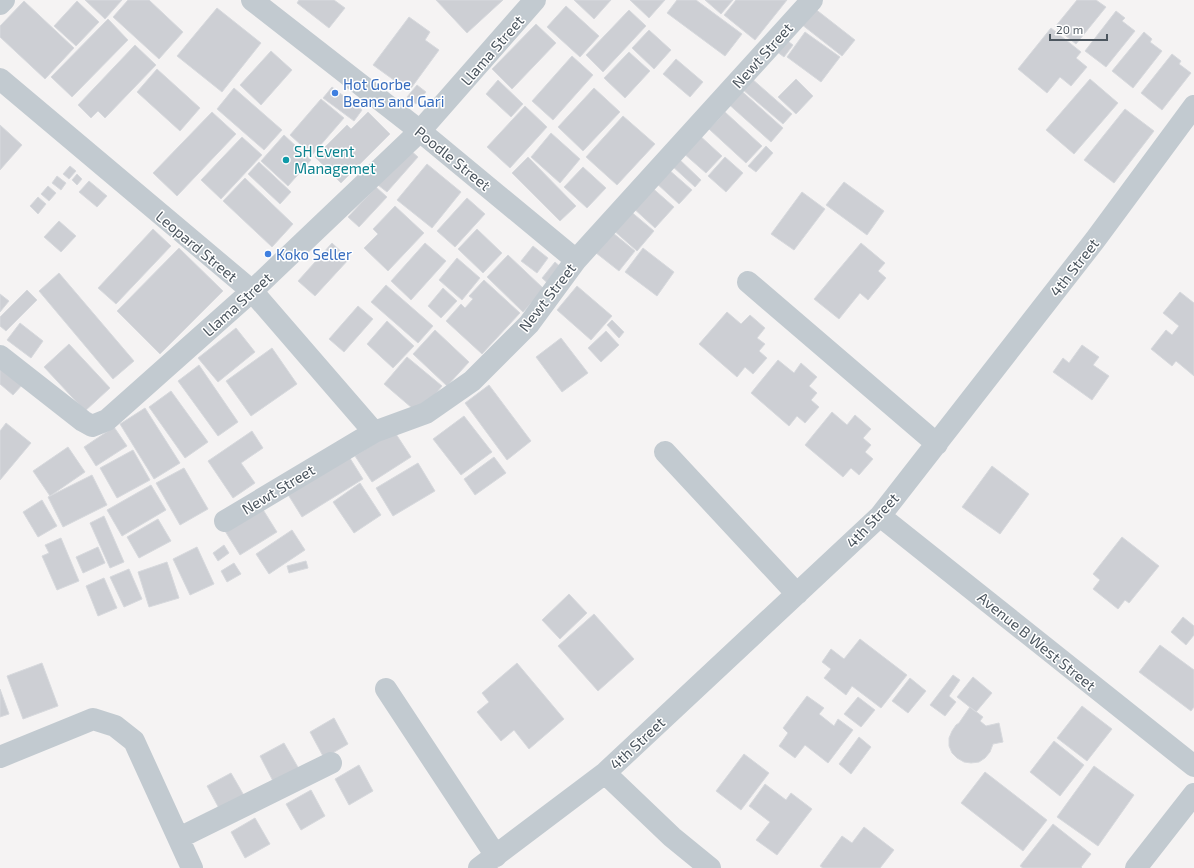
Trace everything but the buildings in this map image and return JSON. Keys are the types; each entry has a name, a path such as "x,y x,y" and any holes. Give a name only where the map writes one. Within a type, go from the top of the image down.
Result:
{"street":[{"path":"0,4 4,0"},
{"name":"Llama Street","path":"0,356 83,421 92,426 107,420 252,291 420,131 535,0"},
{"name":"Newt Street","path":"225,521 374,432 426,413 472,381 529,324 576,260 812,0"},
{"name":"Poodle Street","path":"262,3 576,260"},
{"name":"Leopard Street","path":"0,79 252,291 374,432"},
{"name":"4th Street","path":"488,862 605,773 880,516 1095,240 1194,106"},
{"path":"748,282 937,444"},
{"path":"665,452 797,594"},
{"name":"Avenue B West Street","path":"880,516 1194,766"},
{"path":"386,689 488,862"},
{"path":"0,757 93,719 115,726 134,741 192,868"},
{"path":"179,838 331,763"},
{"path":"605,773 672,837 710,868"},
{"path":"1136,868 1194,794"}],"place":[{"name":"Hot Gorbe Beans and Gari","path":"335,93"},
{"name":"SH Event Managemet","path":"286,160"},
{"name":"Koko Seller","path":"268,254"}]}
